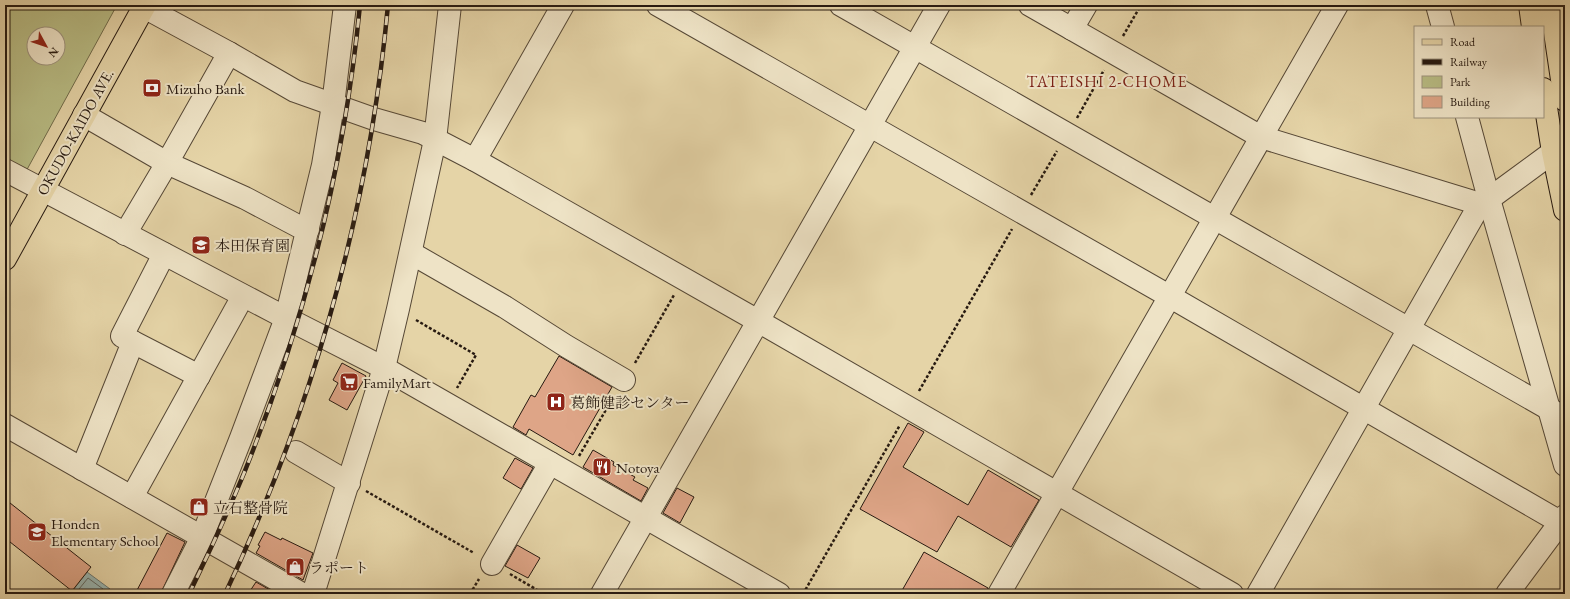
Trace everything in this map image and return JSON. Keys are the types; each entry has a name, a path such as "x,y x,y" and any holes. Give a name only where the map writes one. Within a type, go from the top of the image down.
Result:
{"main road":[{"path":"1530,5 1533,26"},
{"path":"1551,5 1565,100"},
{"name":"OKUDO-KAIDO AVE.","path":"5,259 144,6"},
{"path":"1544,94 1553,152 1565,210"}],"street":[{"path":"173,594 202,537 242,438 286,318 323,165 333,105 345,5"},
{"path":"313,594 384,368 398,309 435,140 450,5"},
{"path":"475,160 563,5"},
{"path":"658,5 1169,296 1363,409 1562,519 1507,594"},
{"path":"841,5 1558,414"},
{"path":"602,594 939,5"},
{"path":"1030,5 1262,137 1485,202"},
{"path":"1072,28 1086,5"},
{"path":"999,594 1337,5"},
{"path":"1437,5 1443,26"},
{"path":"144,6 229,52 295,91 374,120 423,133 475,160 1232,594"},
{"path":"125,234 167,163 229,52"},
{"path":"84,115 167,163 245,198 298,226 308,229"},
{"path":"1467,118 1485,202 1558,414 1565,465"},
{"path":"1258,594 1409,328 1485,202 1553,152"},
{"path":"5,170 243,296 384,368 780,594"},
{"path":"411,253 505,307 566,346 624,380"},
{"path":"164,254 122,336 199,376"},
{"path":"132,497 243,296"},
{"path":"82,469 133,342"},
{"path":"5,425 302,594"},
{"path":"296,452 349,482"},
{"path":"492,564 550,463"}],"path":[{"path":"803,594 1141,5"},
{"path":"398,309 476,355 448,404"},
{"path":"349,482 544,594"}],"green space":[{"path":"5,5 117,5 24,175 5,165"}],"water":[{"path":"87,572 110,589 106,594 70,594"}],"building":[{"path":"559,356 612,387 573,455 529,429 526,435 513,427 531,395 535,397"},
{"path":"342,363 366,376 347,410 329,400 338,383 333,380"},
{"path":"908,423 924,432 903,467 968,505 988,470 1039,500 1011,547 958,516 937,552 860,509"},
{"path":"593,450 614,462 613,465 635,477 633,480 648,488 641,501 583,467"},
{"path":"515,458 533,468 521,489 503,478"},
{"path":"677,488 694,497 680,523 663,513"},
{"path":"5,499 91,567 72,591 5,538"},
{"path":"265,532 281,540 282,538 313,553 303,580 256,553 260,546 258,545"},
{"path":"167,533 185,542 161,593 135,594"},
{"path":"517,545 540,558 528,578 505,566"},
{"path":"924,552 988,588 987,594 900,594"},
{"path":"256,582 277,594 248,594"}],"railway":[{"path":"189,594 213,544 250,458 289,348 306,292 334,179 353,63 360,5"},
{"path":"225,594 256,524 285,452 310,380 332,307 351,232 367,157 379,82 388,5"}],"place":[{"name":"Mizuho Bank","path":"152,88"},
{"name":"本田保育園","path":"201,245"},
{"name":"FamilyMart","path":"349,382"},
{"name":"葛飾健診センター","path":"556,402"},
{"name":"Notoya","path":"602,467"},
{"name":"立石整骨院","path":"199,507"},
{"name":"Honden Elementary School","path":"37,532"},
{"name":"ラポート","path":"295,567"}],"district":[{"name":"TATEISHI 2-CHOME","path":"1107,81"}]}
